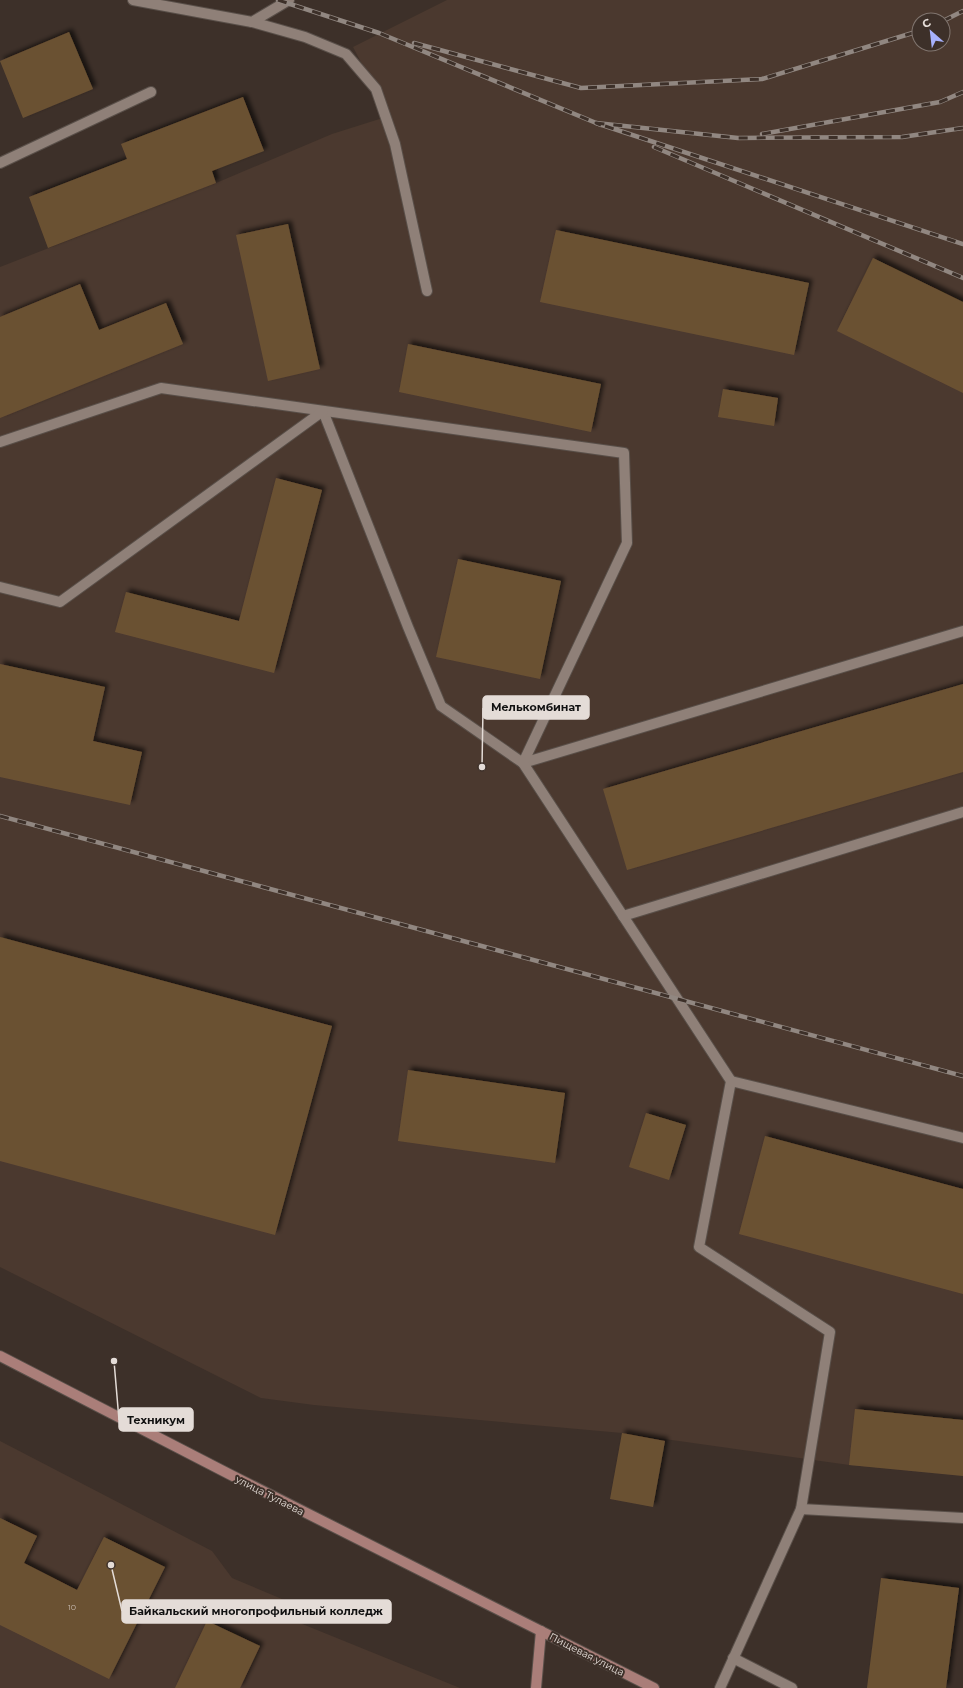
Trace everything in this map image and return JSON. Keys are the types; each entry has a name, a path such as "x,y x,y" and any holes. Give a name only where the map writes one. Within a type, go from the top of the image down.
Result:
{"main road":[{"name":"улица Тулаева","path":"0,1356 229,1474 541,1631"},
{"path":"536,1688 541,1631"},
{"name":"Пищевая улица","path":"541,1631 654,1688"}],"lane":[{"path":"133,0 252,22 305,37 346,54 376,89 395,144 428,291"},
{"path":"252,22 289,0"},
{"path":"0,163 152,92"},
{"path":"0,442 161,388 624,453 627,543 523,763"},
{"path":"0,587 60,602 323,411"},
{"path":"323,411 441,706 523,763 730,1081 963,1138"},
{"path":"523,763 963,631"},
{"path":"623,916 963,812"},
{"path":"720,1688 801,1509 830,1332 699,1247 730,1081"},
{"path":"801,1509 963,1518"},
{"path":"733,1658 792,1688"}],"shaded area":[{"path":"447,0 963,0 963,1475 849,1465 622,1433 314,1405 261,1398 0,1267 0,267 216,183 332,134 389,116 353,47"},
{"path":"0,1441 212,1551 232,1578 289,1602 285,1617 460,1688 0,1688"}],"building":[{"path":"69,32 93,89 23,118 0,61"},
{"path":"243,97 264,151 212,171 216,183 48,248 29,197 127,159 121,144"},
{"path":"288,224 320,369 268,381 236,235"},
{"path":"556,230 809,283 794,355 540,302"},
{"path":"873,258 963,302 963,393 837,331"},
{"path":"80,284 99,330 166,303 183,344 0,418 0,317"},
{"path":"408,344 601,384 591,432 399,392"},
{"path":"723,389 778,398 774,426 718,417"},
{"path":"276,478 322,490 274,673 115,632 126,592 239,621"},
{"path":"458,559 561,581 540,679 436,657"},
{"path":"0,664 105,687 93,741 142,752 130,805 0,777"},
{"path":"963,684 963,772 627,870 603,789"},
{"path":"0,937 332,1026 275,1235 0,1161"},
{"path":"408,1070 565,1093 555,1163 398,1141"},
{"path":"646,1113 686,1125 669,1180 629,1167"},
{"path":"765,1136 963,1189 963,1294 739,1234"},
{"path":"855,1409 963,1420 963,1476 849,1465"},
{"path":"622,1433 665,1441 653,1507 610,1499"},
{"path":"0,1518 37,1536 24,1563 77,1590 104,1537 165,1567 109,1679 0,1625"},
{"path":"881,1578 959,1588 946,1688 867,1688"},
{"path":"207,1621 260,1646 240,1688 175,1688"}],"railway":[{"path":"278,0 379,33 601,125"},
{"path":"951,17 963,11"},
{"path":"414,43 581,88 762,79 911,33"},
{"path":"762,134 940,102 963,92"},
{"path":"963,128 902,137 738,138 596,123 963,244"},
{"path":"654,147 963,278"},
{"path":"0,816 963,1076"}],"place":[{"name":"Мелькомбинат","path":"482,767"},
{"name":"Техникум","path":"114,1361"},
{"name":"Байкальский многопрофильный колледж","path":"111,1565"}]}
